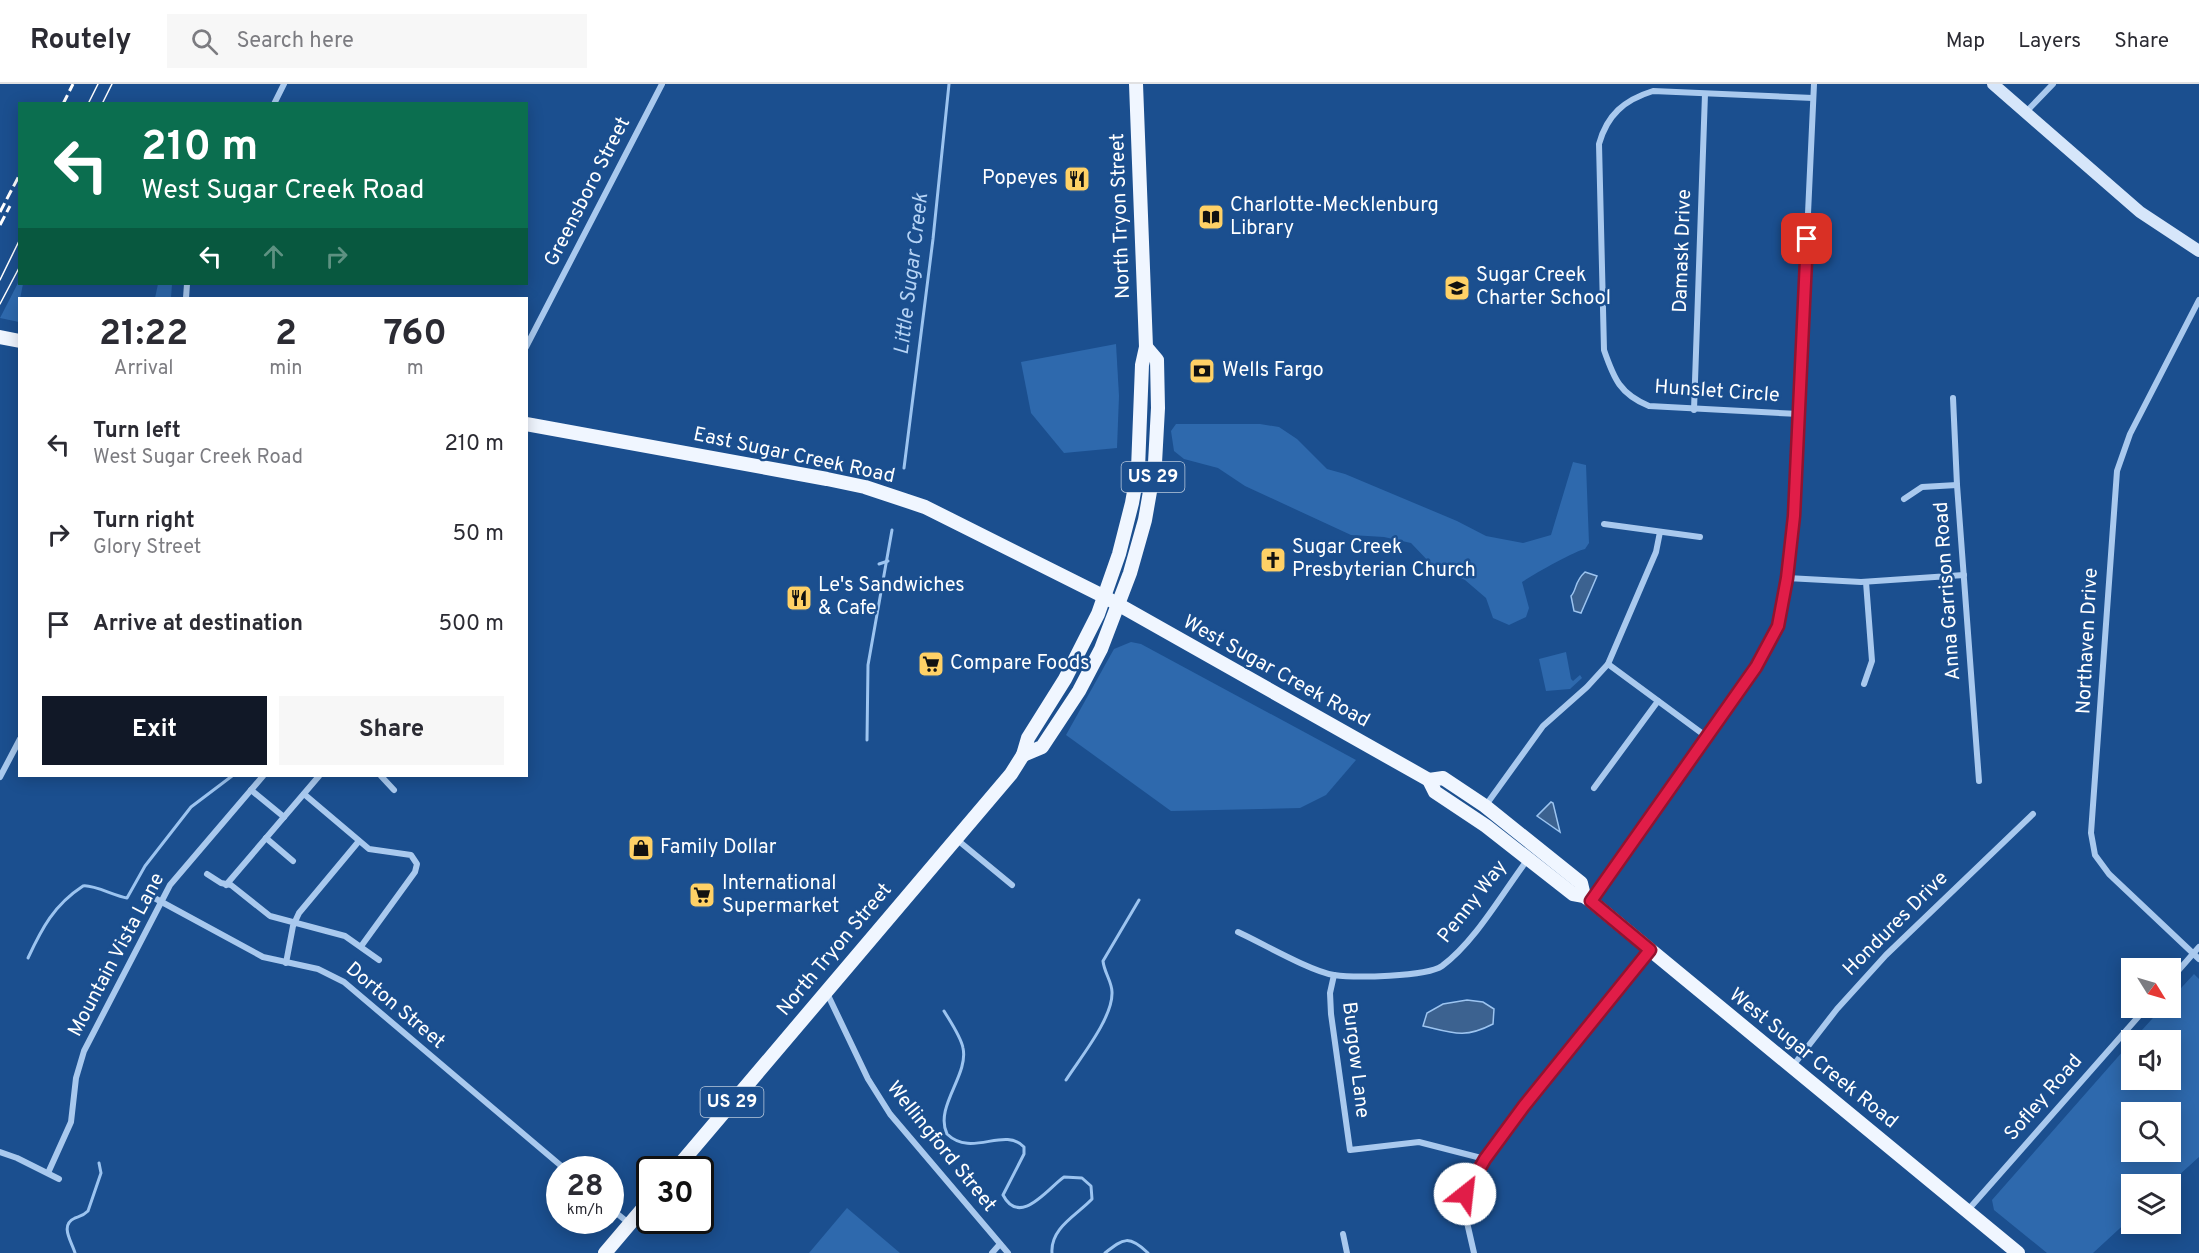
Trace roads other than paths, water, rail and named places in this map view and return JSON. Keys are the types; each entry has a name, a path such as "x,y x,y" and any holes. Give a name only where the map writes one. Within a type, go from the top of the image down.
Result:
{"main road":[{"name":"North Tryon Street","path":"687,1156 1011,773 1023,755 1028,738 1065,679 1105,597 1125,533 1138,469 1142,364 1146,347 1136,84"},
{"path":"0,337 18,341"},
{"name":"North Tryon Street","path":"1023,755 1041,747 1067,711 1091,670 1118,605 1138,548 1155,464 1158,408 1157,360 1146,347"},
{"name":"East Sugar Creek Road","path":"528,424 827,479 899,497 946,516 1105,597"},
{"name":"West Sugar Creek Road","path":"1105,597 1429,780 1435,792 1486,826 1572,894 1588,898"},
{"name":"West Sugar Creek Road","path":"1429,780 1443,778 1485,806 1581,883 1588,898 1650,950 2019,1253"},
{"path":"605,1253 636,1217"}],"street":[{"path":"275,102 284,84"},
{"name":"Greensboro Street","path":"528,343 662,84"},
{"path":"1588,898 1707,736 1770,644 1778,626 1787,578 1794,516 1814,84"},
{"path":"1993,84 2140,212 2199,251"},
{"path":"2026,112 2053,84"},
{"name":"Hunslet Circle","path":"1799,414 1649,406 1632,399 1611,372 1604,350 1599,144 1604,126 1616,111 1633,98 1653,91 1813,99"},
{"name":"Damask Drive","path":"1695,410 1705,94"},
{"name":"Northaven Drive","path":"2199,300 2130,434 2117,471 2091,833 2095,855 2109,874 2199,959"},
{"name":"Anna Garrison Road","path":"1953,398 1957,485 1979,781"},
{"path":"1904,499 1922,487 1957,485"},
{"path":"1604,524 1700,537"},
{"path":"1485,806 1544,726 1587,687 1608,664 1656,552 1660,532"},
{"path":"1787,578 1866,582 1964,575"},
{"path":"1864,684 1872,661 1866,582"},
{"path":"1608,664 1707,736"},
{"path":"1594,788 1658,701"},
{"path":"0,777 18,743"},
{"name":"Mountain Vista Lane","path":"48,1173 69,1131 76,1078 84,1051 161,901 170,885 262,777"},
{"path":"226,885 318,777"},
{"path":"382,777 394,790"},
{"path":"251,790 284,818"},
{"path":"304,794 374,851 411,855 417,868 362,945"},
{"name":"Hondures Drive","path":"1792,1067 1842,1003 1886,955 2033,814"},
{"path":"266,838 293,861"},
{"path":"955,838 1012,885"},
{"path":"286,963 294,924 303,908 359,841"},
{"name":"Penny Way","path":"1238,932 1334,975 1399,975 1425,972 1441,967 1463,945 1528,859"},
{"path":"207,874 226,885 231,885 270,916 294,924 337,933 362,945 379,960"},
{"name":"Dorton Street","path":"147,894 263,957 318,969 344,982 549,1156"},
{"path":"2181,968 2199,948"},
{"path":"1474,1253 1463,1205 1465,1194 1485,1159 1562,1057 1650,950"},
{"name":"Burgow Lane","path":"1334,975 1330,993 1331,1014 1350,1150 1419,1142 1485,1159"},
{"name":"Wellingford Street","path":"825,991 868,1079 890,1114 1008,1253"},
{"name":"Sofley Road","path":"1967,1211 2137,1018"},
{"path":"0,1152 59,1179"},
{"path":"624,1219 630,1224"},
{"path":"1343,1234 1347,1253"},
{"path":"992,1253 1000,1244"}],"waterway":[{"name":"Little Sugar Creek","path":"904,468 933,239 949,84"},
{"name":"Little Sugar Creek","path":"867,740 868,665 892,530"},
{"path":"879,564 888,561"},
{"path":"28,958 50,918 64,901 83,886 127,898 145,866 191,807 231,777"},
{"path":"1066,1080 1095,1038 1107,1014 1112,992 1103,961 1139,900"},
{"name":"Little Sugar Creek","path":"944,1011 960,1039 964,1058 945,1113 944,1124 947,1134 957,1141 967,1143 1007,1139 1016,1141 1024,1147 1024,1154 1003,1195 1010,1204 1018,1208 1043,1196 1064,1177 1082,1178 1091,1186 1092,1199 1060,1229 1055,1236 1052,1253"},
{"path":"75,1253 68,1234 68,1225 70,1221 88,1211 101,1173 99,1163"},
{"name":"Little Sugar Creek","path":"1105,1253 1117,1244 1126,1241 1136,1243 1148,1253"}],"tram line":[{"path":"89,102 98,84"},
{"path":"103,102 112,84"},
{"path":"0,280 18,243"},
{"path":"0,304 18,270"}],"railway":[{"path":"64,102 73,84"},
{"path":"0,212 18,178"},
{"path":"0,225 10,206"}],"place":[{"name":"Popeyes","path":"1077,179"},
{"name":"Charlotte-Mecklenburg Library","path":"1211,217"},
{"name":"Sugar Creek Charter School","path":"1457,288"},
{"name":"Wells Fargo","path":"1202,371"},
{"name":"Sugar Creek Presbyterian Church","path":"1273,560"},
{"name":"Le's Sandwiches & Cafe","path":"799,598"},
{"name":"Compare Foods","path":"931,664"},
{"name":"Family Dollar","path":"641,848"},
{"name":"International Supermarket","path":"702,895"}]}
